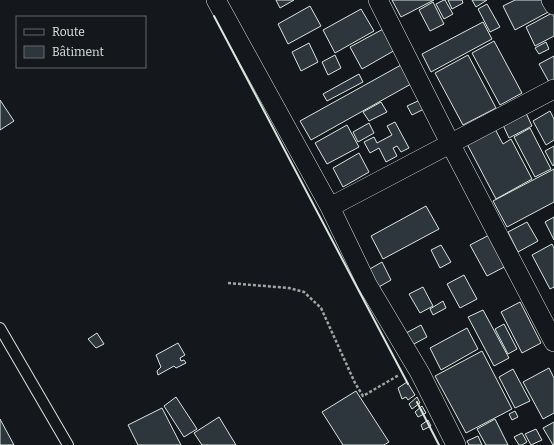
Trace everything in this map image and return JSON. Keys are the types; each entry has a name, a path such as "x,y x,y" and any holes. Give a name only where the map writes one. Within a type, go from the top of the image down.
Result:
{"street":[{"path":"216,0 330,207 367,284 416,367 456,445"},
{"path":"378,0 450,143 554,342"},
{"path":"551,0 554,5"},
{"path":"330,207 554,90"}],"lane":[{"path":"0,328 68,445"}],"path":[{"path":"228,283 289,288 304,292 321,308 355,383 363,396 416,367"}],"building":[{"path":"276,0 294,0 280,8"},
{"path":"392,0 434,0 401,17"},
{"path":"444,0 453,14 444,19 436,4"},
{"path":"448,0 462,0 463,3 452,9"},
{"path":"472,0 487,0 476,7"},
{"path":"515,0 544,0 550,11 515,30 503,6"},
{"path":"433,2 444,24 430,31 419,10"},
{"path":"487,4 500,27 490,32 478,9"},
{"path":"310,6 321,26 288,44 278,24"},
{"path":"361,9 374,31 335,53 323,30"},
{"path":"552,13 554,17 554,36 535,46 526,27"},
{"path":"483,22 492,39 431,72 422,54"},
{"path":"385,28 397,49 362,69 350,47"},
{"path":"494,41 522,93 500,105 472,53"},
{"path":"546,42 549,49 539,54 535,48"},
{"path":"309,43 318,62 301,71 292,52"},
{"path":"335,55 341,68 328,75 322,62"},
{"path":"468,55 496,108 463,125 435,73"},
{"path":"554,56 554,82 550,84 539,64"},
{"path":"401,65 411,84 311,140 300,121"},
{"path":"359,74 363,82 327,101 323,94"},
{"path":"0,100 14,121 0,130"},
{"path":"420,100 424,109 412,115 407,106"},
{"path":"381,102 387,112 369,121 363,112"},
{"path":"550,111 554,119 554,140 546,145 533,121"},
{"path":"526,113 532,126 509,138 503,125"},
{"path":"395,122 409,148 401,152 397,146 393,148 397,156 386,162 379,148 370,153 364,142 374,137 377,143 392,135 387,126"},
{"path":"369,123 374,133 358,142 353,132"},
{"path":"347,125 359,147 327,164 315,143"},
{"path":"530,128 551,169 535,177 514,137"},
{"path":"495,129 503,144 511,139 532,179 496,199 467,144"},
{"path":"554,146 554,165 553,166 545,151"},
{"path":"359,153 369,172 343,187 333,168"},
{"path":"554,169 554,202 507,227 493,201"},
{"path":"426,206 439,229 383,259 371,236"},
{"path":"554,217 554,240 545,222"},
{"path":"527,222 538,241 518,252 508,232"},
{"path":"493,233 510,264 487,276 470,245"},
{"path":"552,244 554,248 554,287 550,289 532,255"},
{"path":"441,245 451,262 440,268 431,250"},
{"path":"382,262 391,280 377,288 368,270"},
{"path":"464,275 477,299 460,308 447,284"},
{"path":"423,287 433,306 420,313 409,294"},
{"path":"443,301 446,308 433,315 430,309"},
{"path":"520,302 541,343 522,353 501,312"},
{"path":"483,310 509,358 494,366 468,317"},
{"path":"504,324 517,349 508,354 495,329"},
{"path":"421,325 427,337 412,345 406,333"},
{"path":"467,328 478,349 441,370 430,348"},
{"path":"97,333 104,344 96,348 88,339"},
{"path":"178,343 185,355 180,358 181,361 184,360 186,363 176,368 174,366 158,375 157,371 161,367 156,355"},
{"path":"482,351 512,409 466,433 435,376"},
{"path":"549,368 554,378 554,413 543,419 523,382"},
{"path":"513,369 530,401 515,408 499,377"},
{"path":"407,382 415,395 408,400 406,397 402,399 398,388"},
{"path":"356,391 389,442 384,445 343,445 322,412"},
{"path":"176,397 197,429 184,437 164,406"},
{"path":"417,397 420,403 412,409 409,404"},
{"path":"422,406 426,413 418,417 415,412"},
{"path":"162,408 181,445 138,445 128,425"},
{"path":"515,411 518,417 512,420 509,414"},
{"path":"219,417 236,445 202,445 194,433"},
{"path":"0,419 14,445 0,445"},
{"path":"495,419 508,445 486,445 477,429"},
{"path":"428,420 431,426 423,430 421,425"},
{"path":"554,422 554,445 553,445 543,428"},
{"path":"536,429 542,440 531,445 525,434"},
{"path":"522,433 527,442 519,445 514,437"},
{"path":"478,436 482,445 469,445 467,441"}],"wall":[{"path":"214,16 408,384"},
{"path":"417,402 439,445"}]}
